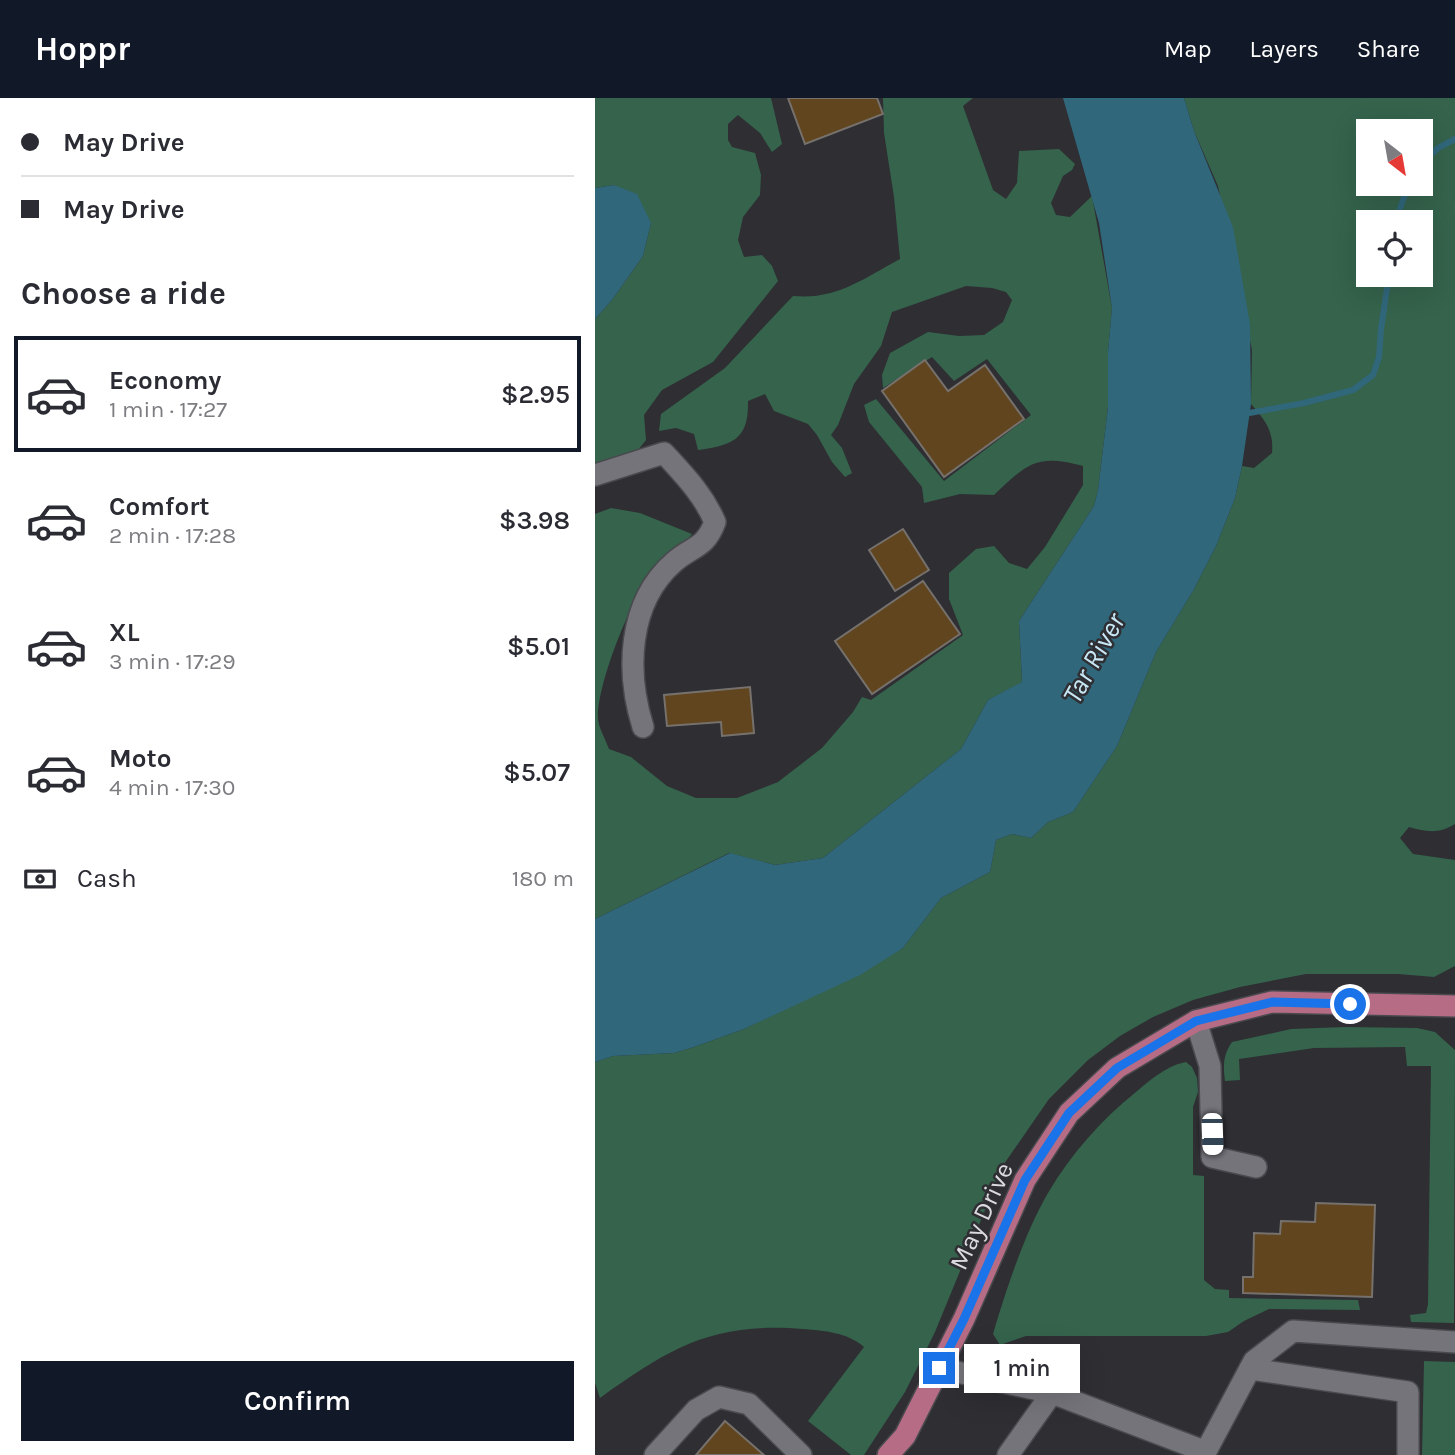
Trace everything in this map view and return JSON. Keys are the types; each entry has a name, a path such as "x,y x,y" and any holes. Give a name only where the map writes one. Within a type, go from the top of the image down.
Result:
{"main road":[{"name":"May Drive","path":"888,1455 905,1436 964,1319 1025,1180 1069,1113 1117,1068 1196,1021 1272,1002 1455,1006"}],"street":[{"path":"595,475 664,453 697,489 708,504 715,522 709,538 675,561 660,577 647,599 638,624 632,652 632,684 643,727"},
{"path":"1196,1021 1210,1066 1212,1157 1256,1167"},
{"path":"939,1368 1052,1393 1204,1453 1254,1361 1293,1331 1455,1342"},
{"path":"1250,1369 1408,1392 1408,1455"},
{"path":"1008,1455 1052,1393"},
{"path":"656,1455 696,1410 719,1397 749,1404 801,1455"}],"green space":[{"path":"595,98 771,98 782,144 772,152 760,133 738,115 728,124 728,140 732,147 755,153 761,175 760,195 743,217 738,240 744,257 762,255 772,266 778,281 713,362 662,390 644,415 646,440 634,455 595,470 595,319 643,256 651,223 614,185 595,188"},
{"path":"883,98 973,98 963,106 993,190 1006,199 1017,183 1019,151 1059,149 1075,164 1072,170 1063,176 1051,203 1056,215 1070,217 1092,196 1112,308 1108,352 1108,407 1094,506 1019,621 1022,683 988,700 961,749 823,858 775,865 729,853 595,919 595,514 611,508 640,513 692,534 663,558 653,571 620,634 599,702 598,722 609,749 631,757 667,786 696,798 737,798 778,782 822,748 853,712 862,697 871,700 963,635 949,599 949,573 976,549 994,546 1009,563 1027,569 1045,547 1083,485 1083,466 1043,461 1024,469 994,495 960,494 924,503 922,487 869,422 864,405 876,399 944,481 1031,415 987,359 954,381 932,357 883,388 882,375 890,353 928,332 959,336 984,335 1003,322 1012,300 1006,292 992,288 966,286 892,312 881,346 854,384 838,425 831,435 842,448 852,473 845,477 808,424 774,411 765,394 748,401 748,414 742,432 729,443 698,450 694,434 676,428 659,431 661,414 725,368 793,296 823,295 836,291 861,281 900,259 884,133"},
{"path":"1184,98 1455,98 1455,824 1433,831 1409,827 1400,838 1413,854 1455,860 1455,966 1434,977 1398,974 1306,974 1240,987 1193,1000 1153,1017 1120,1036 1088,1060 1049,1099 1004,1164 935,1332 905,1392 864,1455 851,1455 808,1421 864,1347 835,1333 771,1328 718,1334 672,1352 600,1398 595,1383 595,1062 613,1056 674,1053 744,1029 798,1003 903,948 941,898 990,872 996,840 1012,834 1031,838 1048,822 1073,812 1117,746 1156,652 1193,591 1216,546 1235,498 1242,466 1254,468 1272,453 1272,438 1267,426 1251,404 1252,350 1218,186 1194,131"},
{"path":"1417,1028 1435,1032 1455,1050 1454,1323 1411,1322 1410,1315 1426,1313 1428,1304 1431,1066 1407,1066 1405,1047 1314,1048 1239,1059 1240,1080 1225,1081 1224,1060 1232,1042 1291,1029"},
{"path":"1186,1062 1192,1067 1197,1078 1198,1092 1193,1107 1193,1175 1204,1176 1204,1280 1215,1289 1229,1290 1229,1298 1358,1300 1360,1310 1269,1309 1228,1332 1206,1336 1026,1336 1000,1345 993,1334 1010,1280 1032,1225 1057,1179 1087,1138 1123,1103 1160,1074"},
{"path":"1424,1361 1455,1362 1455,1455 1422,1455"}],"water":[{"name":"Tar River","path":"1063,98 1184,98 1194,131 1233,227 1250,324 1251,404 1235,498 1216,546 1193,591 1156,652 1117,746 1073,812 1048,822 1031,838 1012,834 996,840 990,872 941,898 903,948 860,975 744,1029 694,1047 674,1053 613,1056 595,1062 595,919 730,853 775,865 823,858 961,749 988,700 1022,682 1019,621 1094,506 1108,407 1108,352 1112,308 1099,223"},
{"path":"614,185 637,194 651,223 643,256 595,319 595,188"}],"building":[{"path":"788,98 877,98 883,114 805,144"},
{"path":"925,360 948,391 985,365 1024,419 944,477 882,391"},
{"path":"903,529 929,570 895,591 869,550"},
{"path":"923,581 960,634 872,694 835,641"},
{"path":"750,687 754,733 722,736 721,722 667,726 664,695"},
{"path":"1316,1203 1375,1205 1372,1297 1243,1293 1243,1277 1253,1277 1254,1233 1280,1234 1281,1221 1315,1222"},
{"path":"725,1421 764,1455 696,1455"}],"waterway":[{"path":"1433,153 1455,139"},
{"path":"1399,210 1405,196"},
{"path":"1244,414 1304,403 1353,390 1373,375 1379,357 1387,287"}],"route":[{"path":"939,1368 964,1319 1025,1180 1069,1113 1117,1068 1196,1021 1272,1002 1350,1004"}]}
